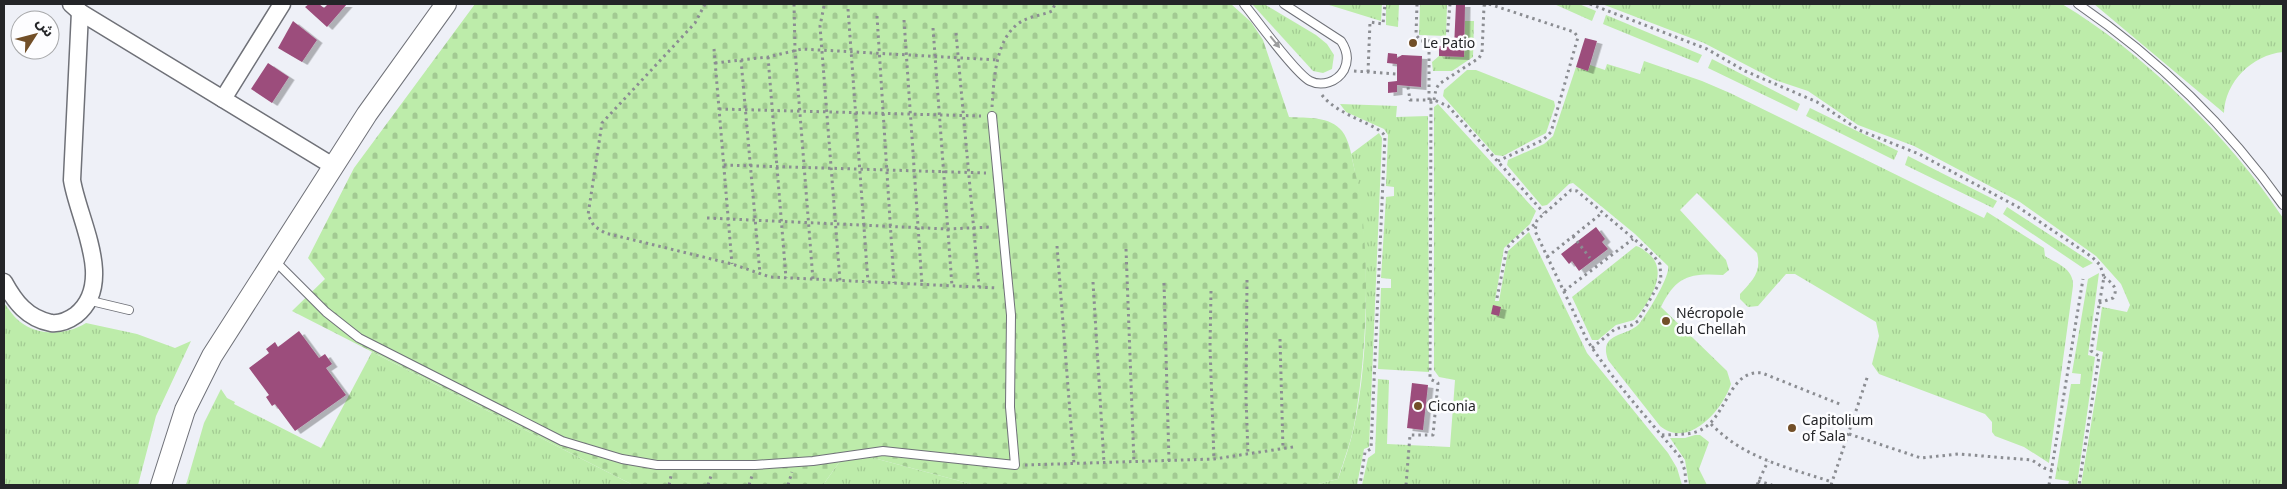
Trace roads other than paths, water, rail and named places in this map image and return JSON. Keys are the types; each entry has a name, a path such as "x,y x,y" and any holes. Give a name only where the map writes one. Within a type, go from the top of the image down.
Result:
{"street":[{"path":"161,485 174,438 197,382 333,166 446,4"},
{"path":"223,99 276,6"},
{"path":"76,8 333,166"},
{"path":"4,282 19,306 27,313 45,322 56,324 69,320 80,312 87,300 92,283 94,260 74,195 72,165 76,8"}],"lane":[{"path":"1244,4 1303,76 1317,83 1332,81 1343,70 1347,55 1342,40 1284,4"},
{"path":"2078,4 2151,60 2205,110 2230,136 2283,205"},
{"path":"273,259 326,312 359,338 562,441 622,459 657,465 756,465 807,461 883,451 1016,465 1010,418 1011,324 992,116"},
{"path":"87,300 129,310"}],"place":[{"name":"Le Patio","path":"1413,43"},
{"name":"Nécropole du Chellah","path":"1666,321"},
{"name":"Ciconia","path":"1418,406"},
{"name":"Capitolium of Sala","path":"1792,428"}]}
